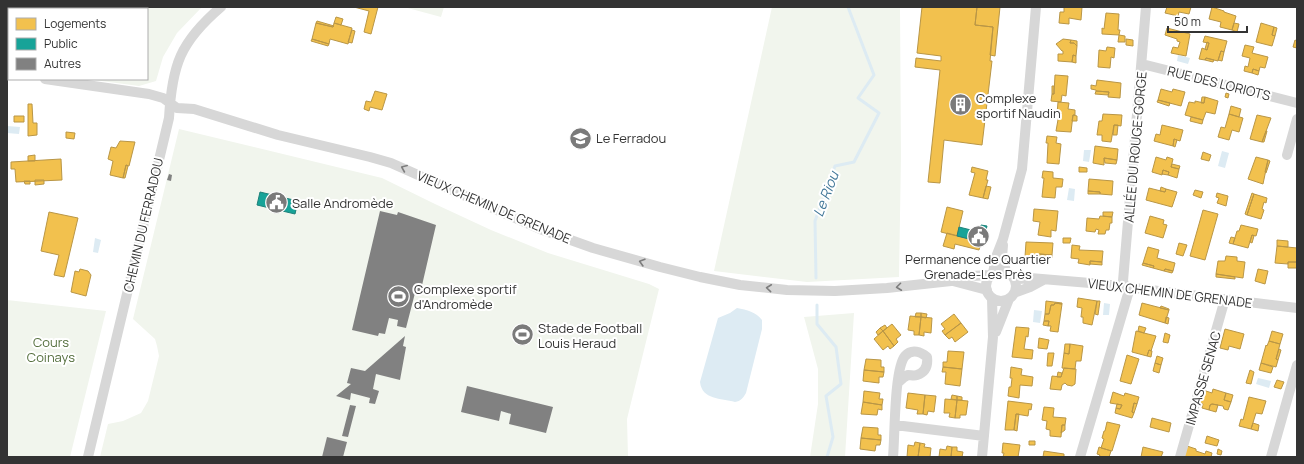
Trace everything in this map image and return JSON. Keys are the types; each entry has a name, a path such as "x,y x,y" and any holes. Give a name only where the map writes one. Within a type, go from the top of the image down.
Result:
{"street":[{"name":"CHEMIN DU FERRADOU","path":"88,457 169,118 172,81 176,66 182,52 195,33 221,7"},
{"path":"982,457 993,337 990,294 986,285 992,274 996,257 1003,239 1022,168 1036,7"},
{"name":"ALLÉE DU ROUGE-GORGE","path":"1080,457 1128,294 1123,281 1146,7"},
{"name":"RUE DES LORIOTS","path":"1142,64 1297,103"},
{"name":"VIEUX CHEMIN DE GRENADE","path":"52,80 149,94 163,98 177,108 194,109 278,135 370,156 391,163 540,229 594,248 700,277 740,285 787,290 835,291 887,288 951,281 971,276 992,274"},
{"path":"1287,155 1297,119"},
{"path":"993,337 1016,285 1002,257 1003,239"},
{"path":"992,274 1002,271 1010,274"},
{"name":"VIEUX CHEMIN DE GRENADE","path":"1010,274 1019,279 1030,278 1058,280 1126,287 1297,308"},
{"name":"VIEUX CHEMIN DE GRENADE","path":"1011,296 1043,280"},
{"name":"VIEUX CHEMIN DE GRENADE","path":"951,281 990,294"},
{"path":"990,294 1000,300 1011,296"},
{"name":"IMPASSE SENAC","path":"1180,457 1225,299"},
{"path":"1271,457 1297,365"},
{"path":"893,457 898,383"},
{"path":"895,425 984,436"}],"green space":[{"path":"7,7 202,7 177,33 163,57 156,81 139,86 94,80 148,80 148,8 8,8 7,70"},
{"path":"404,7 444,7 441,17"},
{"path":"772,7 900,7 901,156 899,277 807,282 714,271"},
{"name":"Complexe sportif d'Andromède","path":"179,129 382,178 491,230 548,253 649,284 659,289 627,419 628,457 100,457 108,424 123,421 141,413 148,401 159,356 155,339 133,319"},
{"name":"Cours Coinays","path":"7,300 106,311 70,457 7,457"},
{"path":"854,313 845,457 810,457 818,404 818,369 804,317"}],"shaded area":[{"path":"1178,55 1190,58 1188,64 1177,61"},
{"path":"7,126 20,127 19,134 7,133"},
{"path":"1084,150 1091,150 1089,162 1083,161"},
{"path":"1222,151 1229,153 1225,168 1218,166"},
{"path":"1069,188 1075,189 1074,201 1067,200"},
{"path":"95,238 101,240 98,253 93,252"},
{"path":"1104,303 1110,304 1109,315 1103,315"},
{"path":"737,308 757,315 762,320 762,329 746,393 742,399 735,402 718,399 708,395 704,392 700,382 718,318"},
{"path":"1034,310 1042,311 1040,323 1033,322"},
{"path":"1258,378 1271,381 1269,388 1256,384"}],"building: Logements":[{"path":"354,7 378,7 371,34 364,32 369,11"},
{"name":"Complexe sportif Naudin","path":"922,7 977,7 975,25 993,27 990,61 992,61 982,145 944,140 940,183 928,182 940,70 915,67 916,58 941,61 941,56 917,53"},
{"path":"977,7 1000,7 995,56 990,55 993,27 975,25"},
{"path":"1064,7 1082,7 1081,20 1069,18 1069,24 1059,23 1060,12 1064,12"},
{"path":"1167,7 1191,7 1189,14 1179,12 1178,16 1165,13"},
{"path":"1212,7 1236,16 1232,30 1220,27 1221,22 1209,19"},
{"path":"1106,13 1119,14 1119,35 1102,34"},
{"path":"336,17 343,19 341,25 334,23"},
{"path":"317,21 334,26 316,23"},
{"path":"316,23 333,27 334,23 352,28 348,44 330,39 329,44 312,39"},
{"path":"1234,23 1239,24 1237,32 1232,30"},
{"path":"1261,23 1274,27 1272,35 1275,36 1272,46 1256,42"},
{"path":"1274,27 1277,28 1275,36 1272,35"},
{"path":"1167,28 1190,34 1186,56 1171,53 1173,47 1178,48 1180,42 1177,41 1177,39 1165,35"},
{"path":"352,30 355,31 352,43 348,42"},
{"path":"1119,35 1125,36 1125,42 1118,42"},
{"path":"1205,36 1227,41 1224,52 1221,51 1218,61 1206,58 1205,60 1199,59 1202,48 1207,50 1209,43 1203,42"},
{"path":"312,39 329,44 328,46 311,41"},
{"path":"1063,39 1071,40 1070,43 1074,43 1077,46 1076,56 1073,55 1072,62 1058,61 1058,54 1063,54 1063,51 1056,44"},
{"path":"1126,39 1133,40 1133,46 1126,45"},
{"path":"1071,40 1077,41 1077,46 1074,43 1070,43"},
{"path":"1295,40 1297,41 1297,48 1293,47"},
{"path":"1207,42 1209,43 1207,50 1205,49"},
{"path":"1245,45 1254,47 1252,53 1268,57 1265,68 1260,67 1259,71 1253,69 1252,73 1244,71 1245,66 1248,67 1250,58 1242,56"},
{"path":"1107,47 1115,48 1114,58 1111,57 1110,68 1098,67 1099,50 1106,51"},
{"path":"1221,51 1224,52 1222,61 1218,60"},
{"path":"1073,55 1076,56 1076,63 1072,62"},
{"path":"1206,58 1214,60 1213,62 1205,60"},
{"path":"1253,69 1259,71 1258,75 1252,73"},
{"path":"1055,75 1068,76 1066,96 1062,95 1061,102 1051,101 1052,94 1054,94"},
{"path":"1097,80 1121,83 1120,98 1108,97 1109,92 1091,89 1091,85 1096,86"},
{"path":"1052,86 1054,86 1054,94 1052,94"},
{"path":"1161,89 1172,92 1173,89 1185,92 1181,106 1158,100"},
{"path":"375,91 387,94 382,110 370,107 369,111 364,109 366,101 371,102"},
{"path":"1096,91 1109,92 1108,95 1095,94"},
{"path":"1226,93 1229,94 1228,98 1225,97"},
{"path":"1202,97 1205,97 1204,103 1201,103"},
{"path":"1205,97 1218,101 1215,114 1206,112 1203,120 1185,115 1189,102 1195,103 1195,101 1204,103"},
{"path":"1158,100 1170,103 1169,106 1157,102"},
{"path":"1058,102 1069,103 1068,109 1075,110 1071,132 1056,131 1059,114 1057,114"},
{"path":"28,104 32,104 33,123 37,123 37,135 28,136"},
{"path":"1231,106 1241,109 1239,117 1229,114"},
{"path":"1103,114 1122,115 1121,126 1114,125 1111,142 1102,141 1102,135 1097,135 1099,121 1102,121"},
{"path":"1229,114 1243,118 1239,132 1232,130 1229,140 1218,137 1221,127 1225,128"},
{"path":"1073,115 1077,116 1077,121 1072,121"},
{"path":"1257,115 1271,118 1262,142 1250,139"},
{"path":"14,116 24,116 24,122 14,122"},
{"path":"1191,117 1203,120 1202,124 1190,121"},
{"path":"1114,125 1118,125 1117,135 1113,135"},
{"path":"1162,125 1183,130 1180,141 1174,139 1173,146 1154,141 1156,134 1160,135"},
{"path":"1266,131 1264,142 1262,142"},
{"path":"66,132 75,133 74,139 66,138"},
{"path":"1047,136 1057,137 1056,143 1061,144 1059,164 1047,163"},
{"path":"1174,139 1177,140 1175,147 1173,146"},
{"path":"120,141 135,142 129,166 126,165 123,178 110,175 113,161 108,159 111,147 116,148"},
{"path":"1095,146 1118,149 1117,160 1104,158 1104,165 1093,163"},
{"path":"1203,152 1211,155 1209,161 1201,159"},
{"path":"35,155 35,161 28,161 28,156"},
{"path":"1156,157 1166,160 1167,157 1173,159 1171,167 1179,169 1177,178 1168,175 1169,172 1163,170 1162,175 1152,172"},
{"path":"1256,157 1268,160 1263,184 1248,179"},
{"path":"1104,158 1117,160 1116,164 1105,163"},
{"path":"61,159 62,180 16,182 15,169 11,169 11,162"},
{"path":"1268,160 1270,161 1266,173 1265,172"},
{"path":"1172,164 1180,166 1179,169 1171,167"},
{"path":"126,165 128,166 125,178 123,178"},
{"path":"972,167 988,171 986,180 988,180 983,198 969,195 975,173 971,172"},
{"path":"1079,167 1087,168 1087,172 1079,172"},
{"path":"1163,170 1169,172 1168,175 1162,174"},
{"path":"1043,171 1053,172 1053,178 1063,179 1062,187 1056,187 1055,198 1042,197 1044,178 1042,178"},
{"path":"1089,179 1113,181 1112,195 1088,191"},
{"path":"35,180 44,180 44,184 35,185"},
{"path":"24,181 30,181 30,184 25,184"},
{"path":"986,186 991,187 988,199 983,198"},
{"path":"1161,187 1166,189 1165,192 1160,191"},
{"path":"1149,188 1165,192 1166,189 1177,192 1172,207 1146,200"},
{"path":"1195,190 1203,192 1201,198 1193,195"},
{"path":"1088,191 1100,192 1100,194 1088,194"},
{"path":"1217,193 1228,196 1226,206 1217,203 1219,198 1216,197"},
{"path":"1252,193 1254,194 1247,215 1245,214"},
{"path":"1254,194 1267,198 1262,209 1264,210 1261,219 1247,215"},
{"path":"947,207 963,211 957,236 941,232"},
{"path":"1034,209 1058,211 1056,231 1051,230 1051,237 1038,235 1040,222 1033,221"},
{"path":"1203,210 1218,214 1205,260 1190,256"},
{"path":"49,212 78,218 64,277 54,275 59,255 41,251"},
{"path":"1103,212 1113,212 1112,217 1103,216"},
{"path":"1100,216 1112,217 1112,223 1110,223 1109,230 1106,230 1105,234 1098,234 1099,230 1096,229 1095,232 1086,231 1087,218 1099,219"},
{"path":"1150,216 1164,220 1163,224 1167,225 1163,238 1145,233"},
{"path":"1241,225 1258,229 1256,236 1252,235 1248,248 1233,244 1237,231 1239,231"},
{"path":"947,233 981,242 979,250 955,244 954,249 943,246"},
{"path":"1252,235 1254,236 1252,243 1250,242"},
{"path":"1231,237 1235,238 1233,244 1229,243"},
{"path":"1063,238 1071,238 1070,243 1063,243"},
{"path":"1277,240 1288,241 1288,247 1277,246"},
{"path":"1026,242 1053,243 1052,255 1039,254 1038,259 1025,257"},
{"path":"1179,243 1187,245 1183,256 1176,254"},
{"path":"1072,245 1080,246 1079,250 1103,251 1102,262 1090,261 1090,265 1078,263 1079,259 1071,258"},
{"path":"1277,246 1297,248 1297,262 1288,262 1288,264 1275,263"},
{"path":"1148,247 1159,250 1157,258 1175,263 1173,271 1165,269 1164,271 1143,263"},
{"path":"1039,254 1052,255 1052,258 1038,257"},
{"path":"1226,256 1237,257 1237,261 1245,262 1243,278 1216,274 1218,261 1225,261"},
{"path":"1090,261 1102,262 1102,265 1090,264"},
{"path":"1288,262 1297,262 1297,268 1288,268"},
{"path":"1143,263 1154,266 1153,268 1142,265"},
{"path":"80,269 88,271 91,275 86,296 71,292 75,271 79,272"},
{"path":"1165,269 1173,271 1172,273 1164,271"},
{"path":"1258,269 1268,271 1265,284 1255,281"},
{"path":"1216,274 1235,277 1235,279 1216,277"},
{"path":"1078,298 1097,301 1092,325 1083,323 1083,317 1081,317 1082,308 1077,307"},
{"path":"1046,301 1062,304 1055,303 1054,305 1051,305 1049,314 1045,314"},
{"path":"1097,301 1100,301 1098,315 1095,314"},
{"path":"1055,303 1062,304 1058,332 1050,331 1051,326 1048,326 1049,321 1044,321 1045,314 1049,314 1051,305 1054,305"},
{"path":"1142,303 1169,310 1165,323 1139,315"},
{"path":"1161,306 1169,309 1169,310 1160,308"},
{"path":"916,313 921,313 921,317 915,317"},
{"path":"921,313 927,314 926,318 921,317"},
{"path":"954,314 961,323 945,335 942,331 945,329 941,324"},
{"path":"910,316 921,317 919,335 914,335 914,331 908,330"},
{"path":"921,317 932,318 931,333 924,332 924,336 919,335"},
{"path":"1166,317 1169,318 1168,324 1165,323"},
{"path":"1044,321 1049,321 1048,326 1043,325"},
{"path":"961,323 968,332 955,342 952,337 949,339 945,335"},
{"path":"892,324 901,335 896,339 898,342 894,346 883,331"},
{"path":"885,325 887,328 883,331 880,328"},
{"path":"1139,326 1146,328 1144,333 1138,331"},
{"path":"1016,327 1029,328 1024,349 1033,350 1032,359 1012,357"},
{"path":"880,328 883,331 878,335 876,332"},
{"path":"1225,329 1244,334 1240,349 1229,346 1228,350 1220,348"},
{"path":"883,331 894,346 890,349 888,346 883,350 874,339"},
{"path":"1136,331 1156,336 1151,351 1149,350 1147,356 1132,352"},
{"path":"1272,331 1283,334 1280,344 1269,341"},
{"path":"1165,333 1170,335 1168,343 1163,342"},
{"path":"1039,338 1049,340 1047,349 1038,348"},
{"path":"1269,341 1280,344 1276,359 1278,360 1276,367 1261,363 1266,345 1267,346"},
{"path":"1065,344 1070,344 1069,354 1064,353"},
{"path":"1070,344 1083,346 1081,361 1076,361 1075,369 1062,368 1064,353 1069,354"},
{"path":"1279,349 1281,350 1278,360 1276,359"},
{"path":"1149,350 1152,351 1151,357 1147,356"},
{"path":"948,351 964,352 962,369 943,367 943,362 947,362"},
{"path":"1048,353 1054,353 1052,366 1047,366"},
{"path":"1127,355 1139,359 1131,384 1120,381"},
{"path":"1157,356 1163,358 1161,365 1155,363"},
{"path":"866,359 881,360 881,367 884,367 884,372 864,370"},
{"path":"1155,363 1161,365 1159,373 1153,371"},
{"path":"1261,363 1273,367 1271,373 1259,370"},
{"path":"943,367 962,369 960,386 945,384 946,372 942,372"},
{"path":"1011,367 1022,369 1021,375 1033,377 1032,386 1020,385 1019,398 1008,396 1012,378 1010,378"},
{"path":"1064,368 1076,369 1075,384 1072,386 1065,383 1062,385 1061,390 1050,389 1052,376 1061,377"},
{"path":"864,370 884,372 883,377 879,377 879,383 863,381"},
{"path":"1250,370 1254,372 1251,384 1246,383"},
{"path":"1058,372 1062,373 1061,377 1057,377"},
{"path":"1277,380 1284,382 1281,389 1274,387"},
{"path":"1213,389 1226,393 1224,400 1231,402 1228,410 1224,409 1223,406 1212,404 1210,405 1209,410 1202,408 1203,404 1199,402 1203,390 1212,393"},
{"path":"864,391 880,393 879,399 883,399 882,405 863,402"},
{"path":"1113,392 1124,396 1125,393 1139,397 1137,404 1134,403 1132,412 1134,413 1132,418 1115,413 1116,408 1120,409 1122,405 1110,403"},
{"path":"908,393 925,395 923,414 917,414 918,410 906,408"},
{"path":"1226,393 1233,395 1231,402 1224,400"},
{"path":"925,395 936,396 934,412 928,411 927,415 923,414"},
{"path":"952,395 957,396 957,400 951,399"},
{"path":"957,396 962,397 962,400 957,400"},
{"path":"1249,397 1266,401 1262,414 1256,413 1251,429 1239,426 1241,419 1243,420"},
{"path":"945,399 957,400 955,418 949,417 950,413 944,413"},
{"path":"957,400 968,401 966,415 960,415 960,418 955,418"},
{"path":"1008,401 1032,404 1031,410 1029,409 1028,416 1016,414 1014,430 1005,430"},
{"path":"863,402 882,405 882,410 878,409 877,415 861,414"},
{"path":"1134,403 1137,404 1134,413 1132,412"},
{"path":"1117,404 1122,405 1120,409 1116,408"},
{"path":"1210,405 1218,405 1216,412 1209,410"},
{"path":"1044,407 1054,408 1053,417 1066,418 1065,425 1062,425 1061,437 1050,436 1050,430 1046,429 1047,421 1042,420"},
{"path":"1016,414 1019,414 1017,431 1014,430"},
{"path":"1152,418 1171,423 1169,432 1150,427"},
{"path":"1107,422 1120,425 1112,451 1101,448 1104,439 1102,438"},
{"path":"1253,423 1259,425 1258,431 1251,429"},
{"path":"1062,425 1065,425 1065,430 1061,433"},
{"path":"863,427 878,428 878,435 881,435 881,440 861,438"},
{"path":"1207,436 1219,440 1217,446 1205,443"},
{"path":"861,438 881,440 880,445 876,445 875,451 860,449"},
{"path":"1029,441 1035,441 1035,445 1029,445"},
{"path":"915,442 920,443 918,457 907,457 908,445 914,446"},
{"path":"920,443 925,444 924,447 931,448 930,457 918,457"},
{"path":"1003,443 1020,445 1018,457 1003,457"},
{"path":"947,446 952,447 951,457 939,457 940,449 946,450"},
{"path":"1187,446 1205,454 1206,451 1212,453 1211,457 1184,457"},
{"path":"952,447 957,447 957,451 963,452 962,457 951,457"},
{"path":"1099,447 1111,451 1109,457 1099,457 1100,455 1097,454"},
{"path":"1143,447 1163,452 1161,457 1141,457"},
{"path":"1218,449 1222,451 1221,455 1217,454"},
{"path":"1044,451 1064,454 1064,457 1043,457"}],"building: Public":[{"name":"Salle Andromède","path":"260,192 298,201 295,214 257,205"},
{"path":"981,225 987,226 981,242 957,236 959,227 979,232"}],"building: Autres":[{"path":"169,174 172,175 171,181 167,180"},
{"path":"380,211 397,215 398,212 436,225 420,294 415,293 406,328 397,326 398,320 389,318 385,334 379,333 378,336 352,330"},
{"path":"405,336 403,346 406,347 400,380 376,374 373,389 379,391 375,404 369,403 370,398 351,393 350,400 336,396 351,384 347,383 351,368 365,371"},
{"path":"467,386 553,407 546,433 509,424 511,414 501,411 499,421 461,412"},
{"path":"350,405 356,406 348,437 342,436"},
{"path":"327,437 347,442 343,457 322,457"}],"waterway":[{"name":"Le Riou","path":"816,278 815,221 835,166 854,162 879,113 858,98 874,75 848,7"},
{"name":"Le Riou","path":"817,305 817,324 836,347 841,384 826,396 833,437 827,457"}],"place":[{"name":"Complexe sportif Naudin","path":"961,105"},
{"name":"Le Ferradou","path":"581,138"},
{"name":"Salle Andromède","path":"277,203"},
{"name":"Permanence de Quartier Grenade-Les Près","path":"978,237"},
{"name":"Complexe sportif d'Andromède","path":"398,296"},
{"name":"Stade de Football Louis Heraud","path":"523,335"}]}
